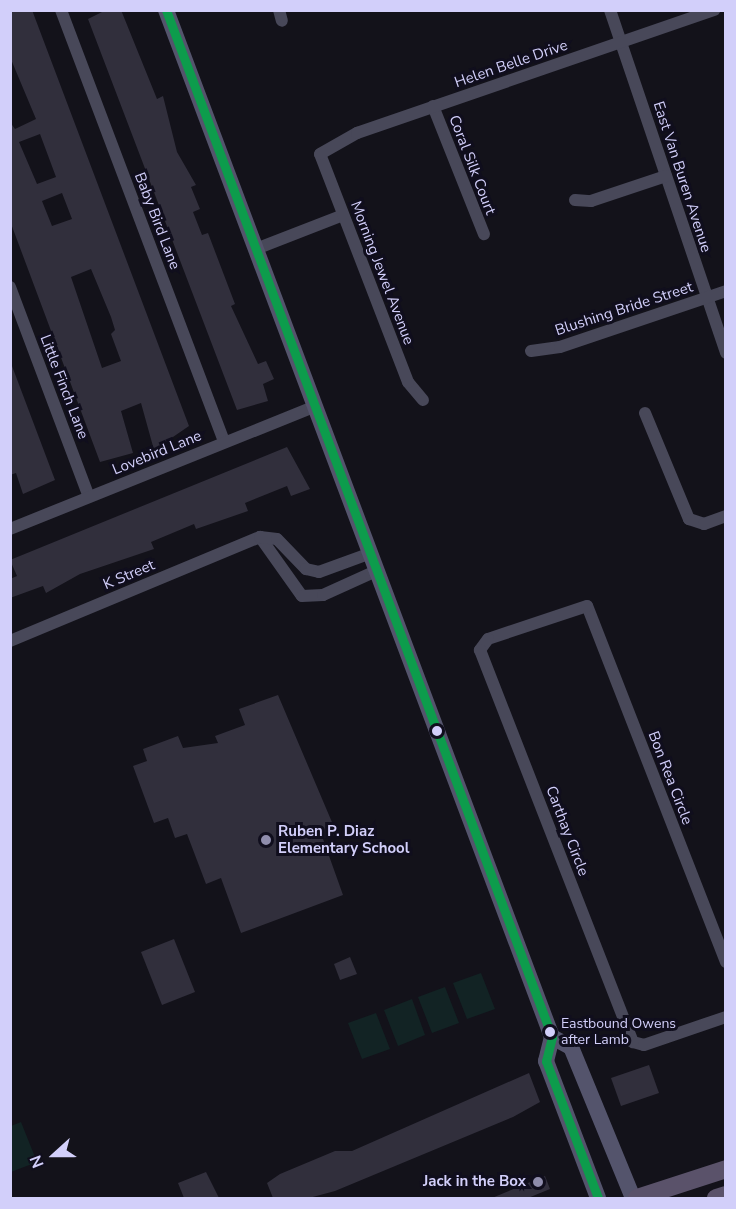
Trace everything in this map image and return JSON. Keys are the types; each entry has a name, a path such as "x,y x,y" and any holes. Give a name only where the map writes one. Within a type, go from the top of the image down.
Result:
{"main road":[{"path":"166,10 552,1037 546,1060 598,1198"},
{"path":"552,1037 571,1047 635,1198 726,1170"},
{"path":"716,1198 726,1195"}],"street":[{"name":"Baby Bird Lane","path":"61,10 224,442"},
{"name":"East Van Buren Avenue","path":"610,10 726,353"},
{"name":"Helen Belle Drive","path":"320,154 357,133 433,105 714,10"},
{"name":"Coral Silk Court","path":"433,105 484,234"},
{"name":"Morning Jewel Avenue","path":"320,154 408,382 423,400"},
{"path":"575,200 591,201 666,176"},
{"path":"256,249 344,215"},
{"name":"Little Finch Lane","path":"10,287 89,497"},
{"name":"Blushing Bride Street","path":"531,351 726,291"},
{"name":"Lovebird Lane","path":"10,530 316,406"},
{"path":"645,413 688,519 704,524 726,516"},
{"path":"260,537 277,538 306,569 319,572 371,553"},
{"path":"260,537 302,596 324,595 378,570"},
{"name":"K Street","path":"10,641 260,537"},
{"name":"Bon Rea Circle","path":"587,606 726,962"},
{"name":"Carthay Circle","path":"587,606 488,639 480,650 633,1042 644,1045 726,1017"}],"shaded area":[{"path":"481,973 495,1009 467,1019 453,983"},
{"path":"445,987 459,1023 432,1033 418,997"},
{"path":"412,999 425,1035 398,1046 384,1010"},
{"path":"376,1013 390,1049 362,1059 348,1023"},
{"path":"21,1122 37,1162 11,1172 11,1126"}],"building":[{"path":"10,10 32,10 189,426 154,450 141,403 121,411 133,453 100,462 10,221 10,122 15,129 36,119 10,57","holes":["40,134 56,177 37,184 19,142","62,193 72,219 52,226 42,201","91,269 111,317 115,330 111,334 121,361 102,368 71,277"]},
{"path":"106,10 121,10 157,99 163,96 177,152 196,185 191,187 200,209 193,212 202,235 208,233 235,304 231,306 258,364 266,361 274,379 263,384 268,401 237,410 88,19"},
{"path":"12,366 55,480 23,494 16,473 10,475"},
{"path":"287,447 310,489 291,496 287,486 245,503 248,511 196,529 194,524 151,542 154,549 80,574 46,593 43,586 10,598 10,579 17,576 10,560"},
{"path":"278,695 337,834 323,839 343,895 241,933 221,878 206,884 187,834 175,838 168,818 154,823 133,766 147,761 143,749 178,736 183,748 218,743 215,736 245,725 239,709"},
{"path":"174,939 195,992 162,1005 141,952"},
{"path":"350,957 357,974 340,980 334,964"},
{"path":"649,1065 659,1093 621,1106 611,1078"},
{"path":"529,1073 540,1102 513,1117 335,1191 309,1198 273,1198 267,1183 280,1174 335,1151 352,1151"},
{"path":"206,1172 219,1198 184,1198 178,1183"},
{"name":"Jack in the Box","path":"545,1176 550,1189 528,1198 492,1198"}],"transit line":[{"path":"166,10 552,1037 546,1061 598,1198"}],"place":[{"name":"Ruben P. Diaz Elementary School","path":"266,840"},
{"name":"Eastbound Owens after Lamb","path":"550,1032"},
{"name":"Jack in the Box","path":"538,1182"}]}
